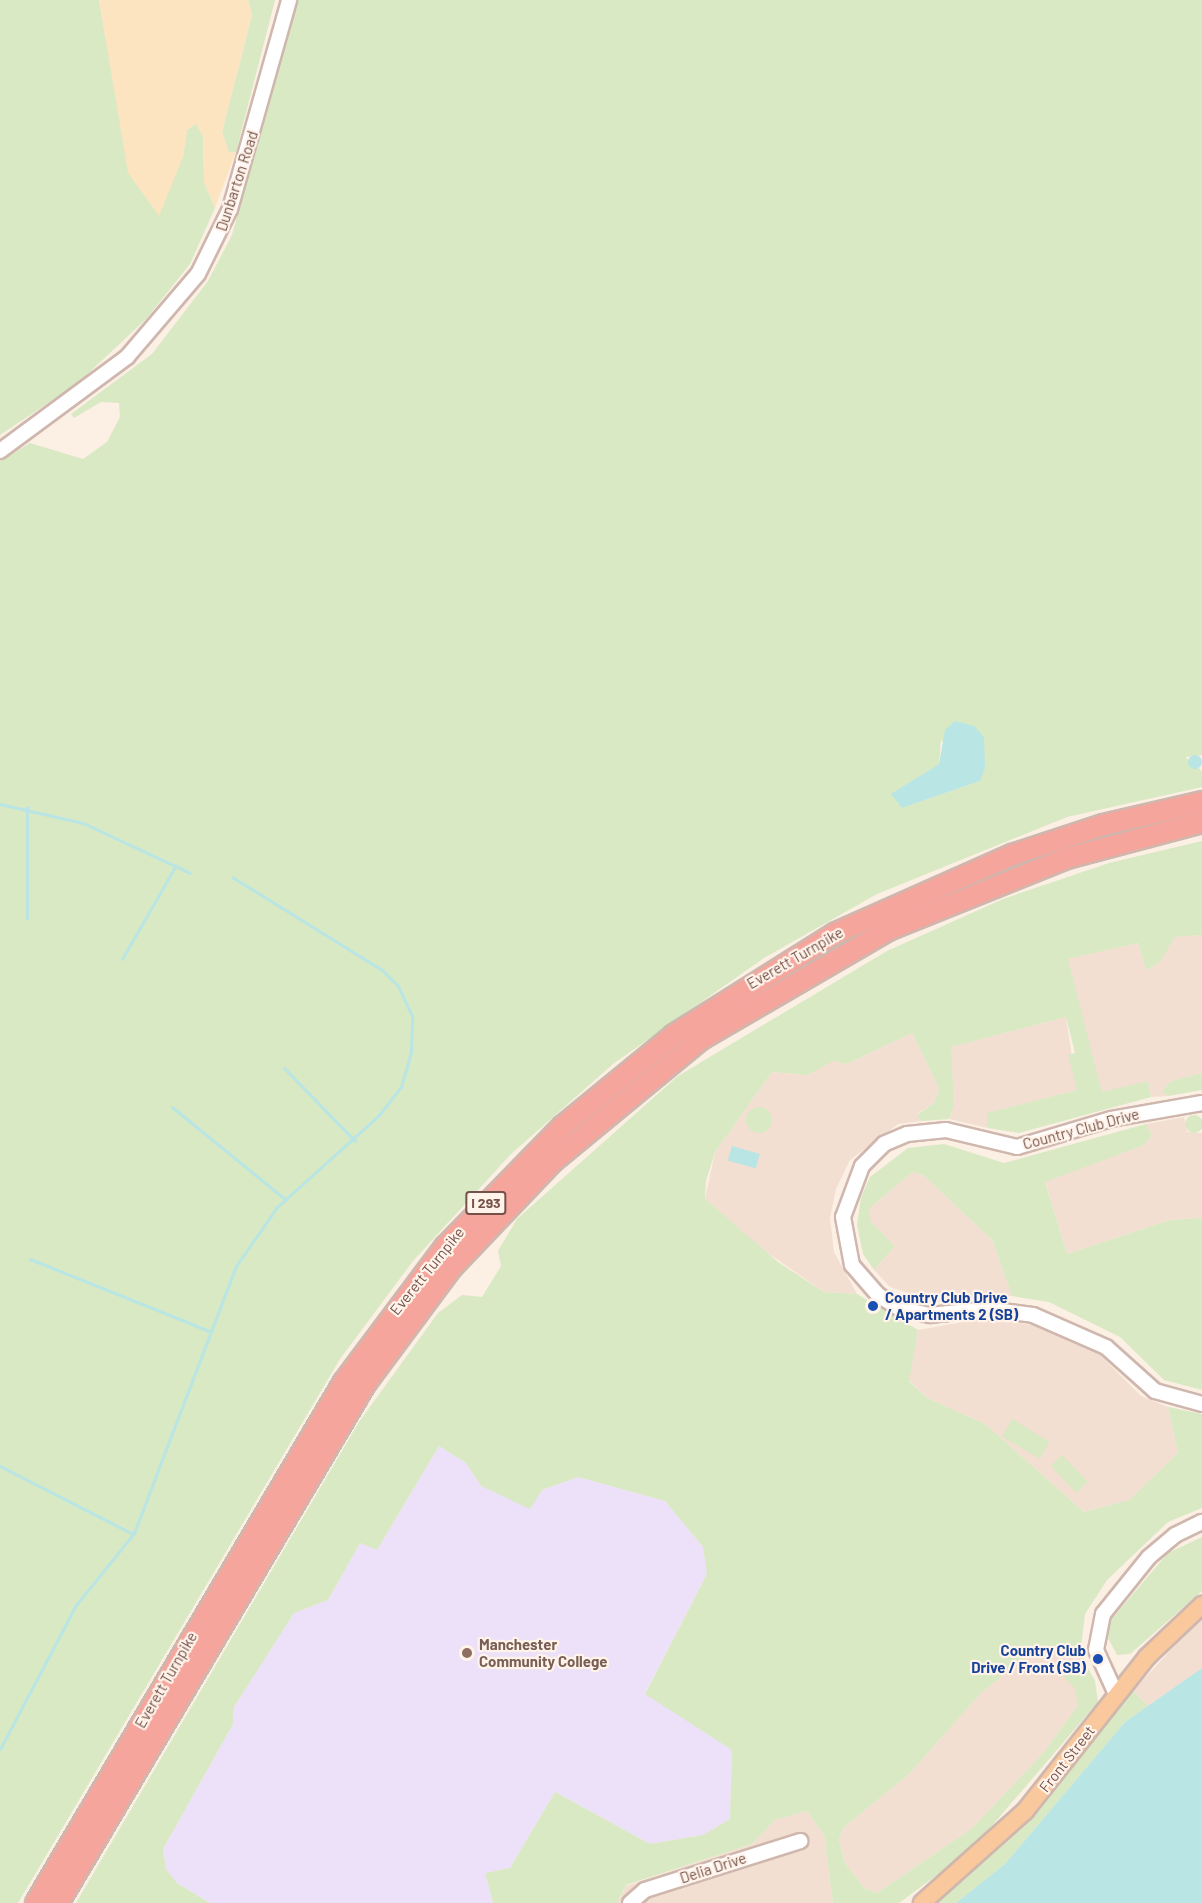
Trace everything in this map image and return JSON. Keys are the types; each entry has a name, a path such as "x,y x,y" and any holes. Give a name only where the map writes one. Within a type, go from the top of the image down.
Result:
{"highway":[{"name":"Everett Turnpike","path":"36,1903 344,1382 445,1247 562,1126 693,1022 836,933 1012,855 1103,825 1202,802"},
{"name":"Everett Turnpike","path":"58,1903 371,1376 452,1267 552,1162 701,1039 888,930 1058,861 1202,822"}],"main road":[{"name":"Front Street","path":"922,1903 1025,1811 1116,1694 1202,1605"}],"street":[{"name":"Dunbarton Road","path":"0,451 127,357 198,274 231,209 289,0"},
{"name":"Country Club Drive","path":"1202,1103 1111,1119 1017,1147 946,1130 901,1136 876,1151 855,1176 843,1224 852,1265 878,1295 900,1308 930,1315 987,1309 1033,1315 1106,1347 1155,1391 1202,1404"},
{"path":"1116,1694 1096,1650 1102,1614 1149,1557 1175,1534 1202,1522"},
{"name":"Delia Drive","path":"630,1903 645,1890 800,1841"}],"shaded area":[{"path":"1202,935 1202,1073 1171,1081 1163,1090 1168,1096 1151,1097 1148,1082 1102,1093 1067,959 1138,943 1146,970 1159,963 1174,937"},
{"path":"1066,1017 1077,1090 988,1113 988,1128 949,1119 954,1106 950,1047"},
{"path":"912,1033 939,1088 934,1103 917,1114 921,1121 898,1124 850,1160 836,1189 830,1218 834,1252 857,1294 824,1292 749,1240 705,1199 715,1152 772,1072 808,1075 833,1060 847,1064"},
{"path":"1184,1117 1187,1132 1202,1133 1202,1218 1170,1220 1067,1254 1045,1181 1144,1145 1152,1135 1146,1124"},
{"path":"912,1172 923,1175 992,1240 1012,1296 936,1302 890,1287 874,1270 895,1246 869,1221 870,1208"},
{"path":"985,1318 1038,1326 1098,1353 1141,1396 1168,1407 1178,1453 1129,1500 1084,1512 985,1424 927,1398 909,1380 918,1330"},
{"name":"Manchester Community College","path":"439,1446 466,1463 481,1486 542,1490 578,1477 665,1501 703,1547 707,1574 645,1693 732,1750 730,1819 703,1835 650,1844 555,1792 510,1868 485,1873 493,1903 210,1903 177,1883 166,1869 163,1849 233,1724 234,1707 294,1613 328,1600 360,1543 377,1550"},
{"path":"1202,1616 1202,1668 1148,1706 1133,1691"},
{"path":"1081,1646 1084,1661 1056,1668 1076,1689 1078,1705 1044,1752 971,1829 877,1893 864,1888 845,1863 839,1840 843,1828 909,1774 981,1693 1028,1655"},
{"path":"807,1811 824,1835 833,1903 617,1903 626,1886 752,1844 775,1820"}],"green space":[{"path":"0,0 99,0 106,41 183,157 187,130 196,123 203,136 204,182 215,208 190,264 147,318 78,383 0,435"},
{"path":"248,0 275,0 236,152 229,153 222,132 252,15"},
{"path":"298,0 1202,0 1202,755 1185,757 1202,771 1202,787 1067,817 877,894 764,958 613,1064 510,1155 413,1261 340,1359 18,1903 0,1903 0,461 30,443 83,459 107,442 120,417 119,403 101,402 74,418 71,414 152,354 208,281 232,235","holes":["941,740 980,781 902,808 892,794 939,764"]},
{"path":"1202,841 1202,935 1175,937 1159,963 1146,970 1138,943 1068,959 1102,1092 1148,1081 1151,1097 1019,1133 988,1128 987,1113 1077,1090 1068,1055 1075,1053 1066,1017 951,1047 954,1106 949,1119 921,1121 917,1115 934,1103 939,1088 912,1033 847,1064 833,1061 808,1075 772,1072 715,1152 706,1181 705,1199 778,1262 824,1292 857,1294 918,1330 909,1381 927,1398 985,1424 1084,1512 1129,1500 1178,1453 1168,1407 1202,1414 1202,1508 1168,1522 1107,1580 1085,1614 1081,1646 1028,1655 981,1693 909,1774 843,1828 839,1840 845,1863 864,1888 877,1893 971,1829 1044,1752 1078,1705 1075,1689 1056,1668 1084,1661 1095,1681 1098,1702 972,1849 899,1903 833,1903 824,1835 807,1811 775,1820 752,1844 626,1885 617,1903 493,1903 485,1873 510,1868 555,1792 650,1844 703,1835 730,1819 732,1750 645,1694 707,1574 703,1547 665,1501 578,1477 542,1490 530,1509 481,1486 466,1463 439,1446 377,1550 360,1543 328,1600 294,1613 234,1707 233,1724 163,1849 166,1869 177,1883 210,1903 76,1903 359,1422 438,1313 462,1295 482,1297 501,1266 498,1251 517,1219 678,1076 887,951 1003,899 1109,863"},
{"path":"1202,1073 1202,1090 1168,1096 1162,1091 1171,1081"},
{"path":"759,1107 768,1111 772,1120 768,1129 759,1133 750,1129 746,1120 750,1111"},
{"path":"1190,1115 1198,1115 1203,1120 1201,1131 1190,1133 1185,1128 1185,1120"},
{"path":"1146,1124 1152,1135 1144,1145 1045,1182 1067,1254 1170,1220 1202,1218 1202,1390 1164,1380 1120,1337 1049,1302 1012,1296 992,1240 923,1175 912,1172 870,1208 870,1221 895,1246 874,1270 863,1254 857,1225 861,1197 870,1177 908,1148 944,1144 1004,1163"},
{"path":"1012,1419 1050,1442 1039,1459 1002,1436"},
{"path":"1062,1455 1088,1482 1076,1493 1050,1466"},
{"path":"1202,1537 1202,1591 1130,1654 1117,1655 1107,1636 1110,1621 1168,1553"},
{"path":"1133,1691 1148,1706 1125,1722 1005,1864 956,1903 934,1903 1012,1837"}],"sand":[{"path":"99,0 248,0 252,14 222,132 229,153 236,152 215,208 204,182 203,136 196,124 187,130 183,157 159,216 128,173"}],"water":[{"path":"955,721 974,726 984,737 985,768 980,781 902,808 891,794 939,764 945,730"},
{"path":"1192,755 1198,755 1202,762 1198,769 1192,769 1188,765 1188,759"},
{"path":"732,1146 760,1154 756,1168 728,1160"},
{"path":"1202,1668 1202,1903 956,1903 1005,1864 1125,1722"}],"waterway":[{"path":"0,804 83,823 190,873"},
{"path":"27,807 27,918"},
{"path":"122,959 176,865"},
{"path":"0,1749 76,1605 134,1533 236,1266 277,1207 379,1115 401,1087 411,1051 412,1016 398,986 382,970 232,877"},
{"path":"284,1068 355,1141"},
{"path":"172,1107 286,1200"},
{"path":"30,1259 209,1331"},
{"path":"0,1466 133,1534"}],"place":[{"name":"Country Club Drive / Apartments 2 (SB)","path":"873,1306"},
{"name":"Manchester Community College","path":"467,1653"},
{"name":"Country Club Drive / Front (SB)","path":"1098,1659"}]}
